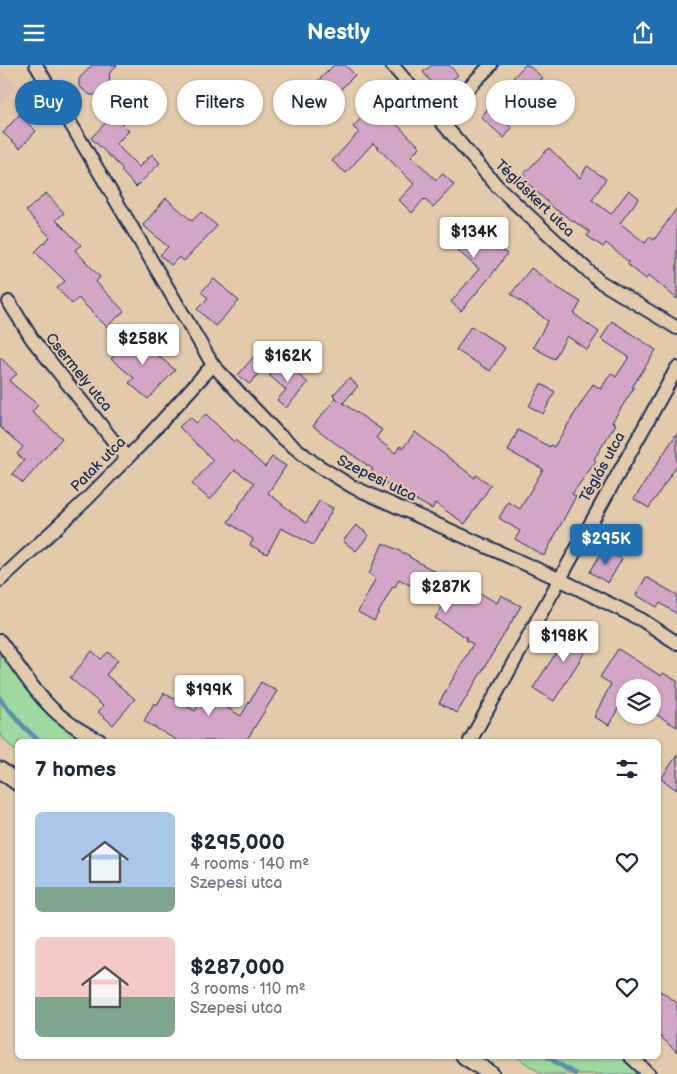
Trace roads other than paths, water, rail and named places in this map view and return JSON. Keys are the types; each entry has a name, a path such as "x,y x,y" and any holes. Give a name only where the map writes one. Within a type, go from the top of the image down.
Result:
{"street":[{"name":"Szepesi utca","path":"36,65 213,365 278,434 314,463 354,487 559,579 642,619 677,643"},
{"name":"Tégláskert utca","path":"392,65 405,80"},
{"path":"476,80 491,65"},
{"name":"Tégláskert utca","path":"444,125 498,187 599,281 677,328"},
{"name":"Csermely utca","path":"9,302 32,339 127,458"},
{"name":"Patak utca","path":"0,580 86,500 213,365"},
{"name":"Téglás utca","path":"471,739 677,368"},
{"path":"0,641 37,690 58,714 81,732 97,739"},
{"path":"0,770 15,781"},
{"path":"468,1059 491,1074"},
{"path":"633,1059 649,1074"}],"waterway":[{"path":"0,699 37,739"},
{"path":"551,1059 575,1074"}]}
